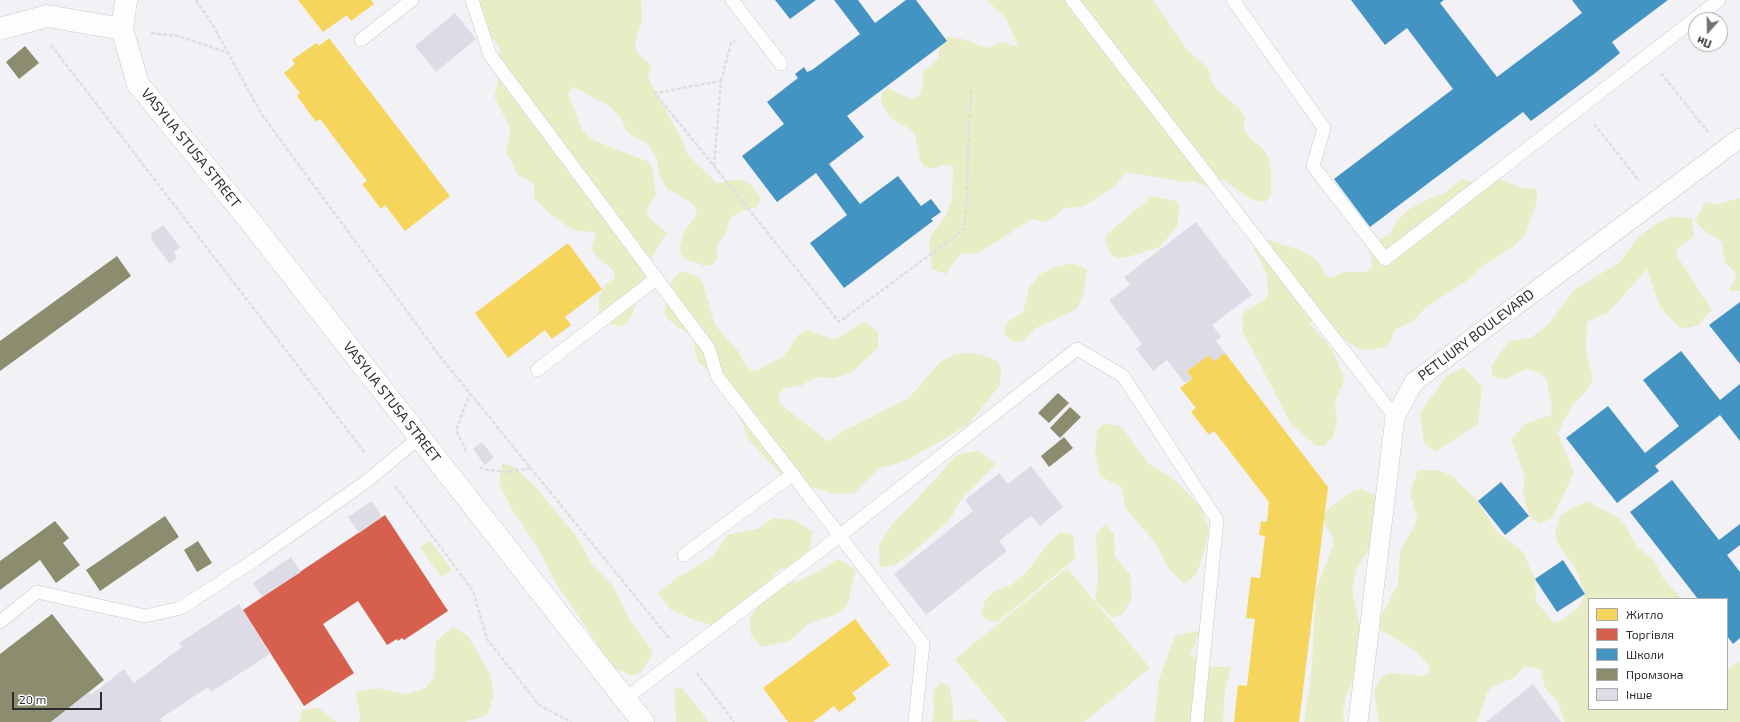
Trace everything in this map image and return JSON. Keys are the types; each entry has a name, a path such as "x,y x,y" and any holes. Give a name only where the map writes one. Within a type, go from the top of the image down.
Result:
{"street":[{"path":"0,29 47,16 122,29 126,0"},
{"name":"VASYLIA STUSA STREET","path":"122,29 138,84 246,216 643,722"},
{"name":"PETLIURY BOULEVARD","path":"1358,722 1395,417 1414,382 1740,138"}],"lane":[{"path":"361,40 412,0"},
{"path":"472,0 490,55 709,350 717,376 923,644 915,722"},
{"path":"732,0 781,64"},
{"path":"1072,0 1395,417"},
{"path":"1233,0 1324,128 1313,166 1385,259 1719,0"},
{"path":"537,370 656,279"},
{"path":"625,699 840,535 1077,350 1123,376 1217,520 1197,722"},
{"path":"0,622 37,592 145,616 181,608 256,559 382,469 420,437"},
{"path":"684,555 793,474"}],"path":[{"path":"196,0 211,22 262,115 442,359 683,655 734,722"},
{"path":"47,16 48,42 362,451 382,469 473,591 486,639 538,705 571,722"},
{"path":"714,166 721,81 731,44 753,27"},
{"path":"122,29 178,36 228,54"},
{"path":"721,81 655,92 839,322 965,229 971,88"},
{"path":"1668,83 1724,151"},
{"path":"1600,134 1656,202"},
{"path":"467,452 456,430 470,393"},
{"path":"478,466 482,469 506,472 531,468"}],"green space":[{"path":"475,0 641,0 642,19 635,44 637,53 652,66 648,74 650,82 681,138 688,155 717,183 741,179 750,184 761,197 758,206 737,213 729,220 725,236 719,242 716,250 718,259 712,265 704,266 686,259 681,254 680,246 685,230 695,218 697,210 691,203 676,193 668,190 659,176 657,159 649,145 627,132 621,118 609,106 573,87 568,93 582,129 588,136 595,141 647,161 652,167 656,194 648,208 647,216 667,233 652,257 632,316 627,323 620,327 603,321 599,315 599,297 602,289 608,282 615,279 614,271 595,255 592,248 596,232 578,231 570,228 550,214 535,199 534,184 518,175 506,151 510,136 509,126 494,96 497,87 500,48 474,14"},
{"path":"986,0 1153,0 1188,51 1208,68 1210,78 1216,89 1240,109 1245,118 1244,128 1248,136 1263,149 1268,157 1271,167 1271,196 1265,202 1250,199 1222,179 1214,181 1208,187 1193,181 1185,182 1126,172 1115,186 1082,207 1065,208 1052,219 1044,222 1032,219 979,253 962,254 946,274 932,269 929,243 931,235 946,215 952,199 953,167 947,164 932,169 924,166 920,160 915,135 910,129 889,116 881,102 882,93 888,88 911,99 919,96 922,88 924,71 937,60 941,43 945,36 963,39 987,48 1002,42 1018,47 1006,18"},
{"path":"1462,179 1475,183 1498,179 1523,188 1537,189 1537,202 1525,235 1515,245 1482,267 1471,278 1425,308 1416,319 1395,330 1389,344 1384,348 1360,350 1322,324 1308,321 1332,349 1343,375 1344,382 1335,401 1337,422 1333,437 1323,447 1315,445 1291,424 1243,332 1242,317 1245,311 1263,301 1268,295 1267,274 1254,249 1258,242 1266,239 1300,250 1318,261 1325,274 1330,278 1344,272 1366,272 1373,267 1369,251 1371,244 1390,234 1397,220 1408,210 1428,199 1443,194"},
{"path":"1152,196 1177,201 1179,208 1177,226 1160,247 1127,257 1119,258 1111,255 1105,240 1108,233"},
{"path":"1740,198 1740,291 1729,291 1736,277 1735,272 1726,264 1721,241 1702,229 1695,221 1705,202 1719,204"},
{"path":"1670,217 1692,218 1694,237 1677,249 1677,256 1712,310 1698,325 1684,329 1677,325 1660,307 1647,269 1608,313 1587,322 1586,353 1593,379 1587,391 1572,405 1558,433 1574,473 1552,518 1540,524 1529,516 1523,491 1525,477 1511,439 1525,424 1551,415 1552,407 1546,379 1541,373 1527,369 1506,379 1499,379 1492,375 1491,367 1509,341 1530,338 1548,325 1574,290 1620,262 1638,237 1656,224"},
{"path":"1072,263 1087,269 1084,292 1077,309 1036,328 1024,340 1015,342 1007,338 1004,330 1008,322 1023,312 1029,288 1040,274 1056,267"},
{"path":"682,271 698,276 703,284 715,325 738,351 747,368 755,371 783,357 799,334 807,330 835,340 865,321 878,332 878,348 852,372 834,378 816,377 801,386 784,388 779,395 780,404 829,442 842,432 909,398 939,363 954,354 972,353 989,357 998,362 1001,369 1000,385 968,425 908,460 878,469 854,493 833,494 784,478 749,440 726,385 698,362 692,337 670,321 664,312 671,284 675,277"},
{"path":"1464,367 1482,387 1478,424 1435,452 1424,443 1420,413 1446,376"},
{"path":"1105,424 1121,426 1149,464 1169,476 1186,491 1201,508 1209,529 1204,553 1196,575 1184,584 1167,567 1157,545 1126,509 1121,487 1100,476 1095,453 1097,429"},
{"path":"978,450 996,464 961,500 949,521 895,565 880,567 879,544 892,525 955,456"},
{"path":"502,463 514,467 533,484 577,537 592,565 614,587 629,619 653,652 642,672 631,676 609,665 594,639 557,585 536,545 513,511 499,484"},
{"path":"1418,470 1439,470 1452,476 1478,501 1496,531 1523,552 1535,579 1536,601 1554,623 1561,620 1579,607 1585,594 1575,567 1560,548 1557,540 1555,532 1560,516 1587,501 1619,518 1624,523 1637,547 1654,560 1663,578 1681,598 1588,598 1588,710 1728,710 1728,669 1740,661 1740,722 1565,722 1558,703 1544,686 1541,670 1532,667 1524,667 1515,677 1492,687 1487,693 1477,722 1379,722 1374,691 1382,676 1389,673 1421,676 1429,674 1430,667 1417,652 1380,630 1378,623 1398,583 1400,551 1415,525 1417,517 1410,493"},
{"path":"1362,489 1375,495 1376,508 1372,544 1356,570 1352,591 1361,631 1359,670 1346,696 1343,711 1344,722 1304,722 1311,677 1316,590 1333,545 1333,538 1322,518 1330,507 1354,490"},
{"path":"773,518 795,520 813,532 807,563 780,569 722,628 694,620 671,610 658,593 678,577 714,556 727,535 758,529"},
{"path":"1105,524 1114,534 1115,557 1130,574 1132,597 1123,614 1112,618 1095,600 1098,577 1096,534"},
{"path":"1060,532 1073,535 1075,559 996,623 981,616 985,600 995,591 1013,584 1030,568 1044,549"},
{"path":"430,540 452,570 441,577 420,548"},
{"path":"837,559 856,569 847,606 837,614 810,623 789,641 761,647 751,635 750,617 762,601 775,587 798,581 820,571"},
{"path":"1067,568 1150,668 1084,722 1007,722 955,659"},
{"path":"453,627 468,636 490,674 494,695 487,715 465,722 359,722 360,714 355,692 378,688 406,694 426,688 434,677 436,641"},
{"path":"1201,630 1190,655 1211,667 1231,667 1225,690 1223,722 1154,722 1159,679 1175,636"},
{"path":"941,683 949,685 953,704 953,721 973,719 980,722 932,722 934,713 933,691"},
{"path":"682,688 708,722 676,722 674,689"},
{"path":"318,708 337,722 299,722 302,710"}],"building: Житло":[{"path":"298,0 371,0 374,4 351,21 347,15 323,32"},
{"path":"329,38 450,196 405,231 385,205 381,209 362,184 367,181 320,119 316,122 297,96 300,93 284,73 295,64 292,60 316,43 319,46"},
{"path":"568,243 602,289 565,317 571,325 552,339 545,330 508,358 475,313"},
{"path":"1225,353 1328,487 1299,722 1234,722 1238,685 1247,686 1255,619 1246,618 1251,577 1260,578 1265,536 1259,535 1261,521 1267,522 1269,502 1214,431 1209,435 1191,412 1196,408 1180,388 1192,379 1187,371 1209,355 1214,361"},
{"path":"855,619 890,665 852,693 857,699 839,712 834,706 813,722 788,722 763,688"}],"building: Торгівля":[{"path":"385,515 448,611 404,640 402,638 398,641 397,639 387,645 358,601 323,624 354,673 304,706 243,610"}],"building: Школи":[{"path":"775,0 816,0 790,19"},
{"path":"834,0 858,0 875,23 906,0 916,0 947,41 847,116 864,137 829,164 860,204 898,176 921,206 931,199 941,212 931,219 933,221 844,288 810,243 847,215 816,173 777,202 742,156 784,124 767,102 798,78 795,74 804,67 807,72 812,70 860,34"},
{"path":"1351,0 1444,0 1440,3 1497,77 1582,13 1572,0 1668,0 1612,42 1620,53 1594,74 1531,121 1523,112 1370,227 1334,179 1453,89 1407,28 1385,45"},
{"path":"1740,302 1740,364 1709,325"},
{"path":"1681,351 1720,400 1740,384 1740,441 1720,415 1655,466 1659,471 1617,503 1566,438 1608,406 1645,453 1679,426 1643,380"},
{"path":"1672,480 1719,540 1740,524 1740,545 1727,555 1740,572 1740,638 1733,644 1728,637 1728,598 1697,598 1630,512"},
{"path":"1501,482 1529,516 1505,535 1478,501"},
{"path":"1563,560 1585,594 1557,612 1535,579"}],"building: Промзона":[{"path":"25,46 39,63 19,79 6,62"},
{"path":"117,256 131,276 0,371 0,341"},
{"path":"1058,393 1069,403 1049,423 1038,413"},
{"path":"1070,407 1081,417 1060,438 1050,428"},
{"path":"1064,437 1073,448 1049,467 1041,456"},
{"path":"165,516 179,537 100,591 86,570"},
{"path":"55,521 69,538 63,543 80,565 56,583 40,560 0,590 0,561"},
{"path":"198,541 212,563 197,572 184,550"},
{"path":"52,614 104,680 51,722 0,722 0,654"}],"building: Інше":[{"path":"455,13 476,39 436,72 415,46"},
{"path":"1196,222 1252,295 1212,325 1221,337 1216,341 1225,353 1214,361 1209,355 1187,371 1192,379 1185,383 1167,360 1153,371 1136,349 1142,344 1109,300 1130,285 1124,277"},
{"path":"163,225 180,247 174,252 177,258 170,264 151,239 152,237 150,235"},
{"path":"482,442 494,458 485,465 473,449"},
{"path":"1031,466 1063,507 1040,526 1031,516 999,541 1007,551 926,615 894,574 973,511 965,500 999,473 1008,484"},
{"path":"372,501 382,517 359,533 348,517"},
{"path":"291,557 301,572 262,597 253,583"},
{"path":"239,604 270,654 211,692 208,687 160,719 162,722 51,722 89,692 91,695 124,669 134,683 182,647 179,643"},
{"path":"1533,684 1561,722 1486,722"}]}
